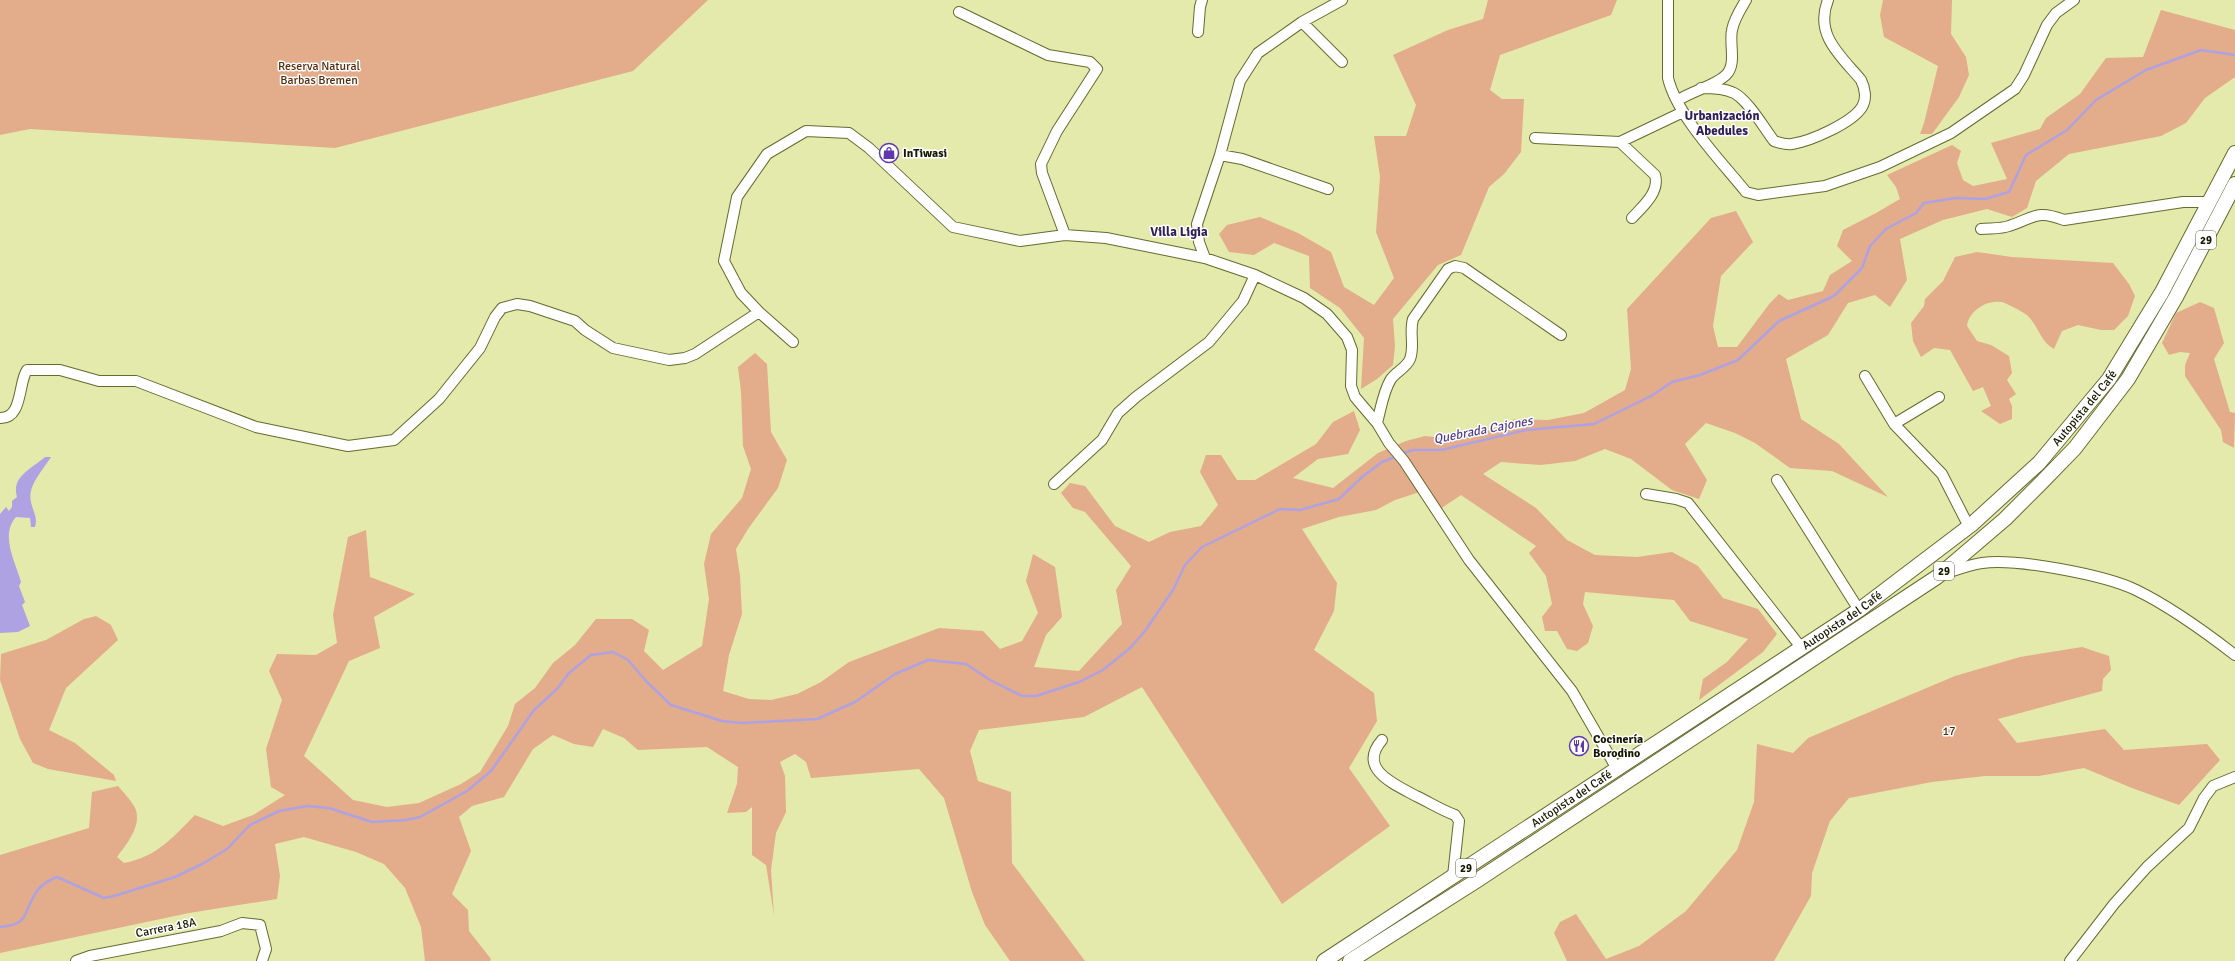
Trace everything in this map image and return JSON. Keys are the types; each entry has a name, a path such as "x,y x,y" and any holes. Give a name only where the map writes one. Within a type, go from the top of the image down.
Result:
{"highway":[{"name":"Autopista del Café","path":"1324,961 1617,769 1800,646 1859,610 1971,525 2039,463 2109,379 2162,292 2235,153"},
{"name":"Autopista del Café","path":"1350,961 1501,865 1937,577 2005,519 2075,448 2128,379 2176,297 2235,184"}],"street":[{"path":"1198,32 1202,0"},
{"path":"1668,0 1668,78 1671,89 1683,112 1746,192 1758,195 1825,186 1880,167 1951,133 2015,89 2024,75 2047,25 2056,13 2074,0"},
{"path":"1677,101 1726,75 1731,67 1731,32 1737,14 1746,0"},
{"path":"1700,88 1723,89 1734,93 1743,100 1774,141 1782,143 1792,144 1817,136 1852,118 1862,107 1865,97 1865,88 1862,80 1830,42 1823,22 1823,12 1828,0"},
{"path":"1205,258 1199,242 1198,224 1220,155 1240,81 1258,53 1302,22 1335,2"},
{"path":"959,12 1048,55 1090,62 1097,69 1057,131 1041,164 1042,173 1065,235"},
{"path":"1302,22 1342,62"},
{"path":"1535,138 1620,142 1683,112"},
{"path":"793,342 759,312 741,293 724,261 737,197 767,154 806,131 848,133 869,148 953,227 1020,241 1065,235 1106,238 1205,258 1255,275 1304,298 1328,314 1347,337 1352,350 1351,386 1356,397 1404,461 1469,560 1572,691 1617,769"},
{"path":"1620,142 1655,175 1657,182 1654,192 1632,218"},
{"path":"1220,155 1242,159 1328,189"},
{"path":"1981,229 2008,226 2032,216 2048,214 2064,220 2182,202 2209,202"},
{"path":"1377,423 1386,391 1392,378 1410,361 1412,349 1411,327 1413,319 1448,269 1455,266 1464,268 1561,335"},
{"path":"1054,484 1102,440 1118,413 1136,397 1209,342 1243,301 1255,275"},
{"path":"0,418 10,415 16,409 23,376 27,370 60,370 99,380 136,381 256,427 348,446 394,440 439,399 480,348 495,317 502,308 517,304 530,306 575,321 596,338 614,348 669,360 685,358 694,354 759,312"},
{"path":"1865,376 1894,424 1936,466 1966,521 1971,525"},
{"path":"1894,424 1939,397"},
{"path":"1777,480 1859,610"},
{"path":"1646,494 1676,499 1688,503 1800,646"},
{"path":"1937,577 1967,566 1997,562 2087,574 2136,590 2205,631 2235,655"},
{"path":"1382,740 1375,748 1374,756 1376,768 1384,779 1455,815 1459,822 1453,876"},
{"path":"2070,961 2114,904 2147,867 2189,828 2204,798 2213,786 2235,777"},
{"name":"Carrera 18A","path":"76,961 90,956 221,931 242,922 260,925 266,949 262,961"}],"green space":[{"name":"Reserva Natural Barbas Bremen","path":"0,0 708,0 633,71 335,148 30,129 0,135"},
{"path":"1488,0 1617,0 1611,15 1500,55 1490,90 1502,99 1524,99 1521,152 1504,174 1489,187 1461,255 1438,265 1393,319 1395,346 1393,365 1377,379 1361,389 1364,338 1340,308 1310,288 1309,256 1274,243 1254,255 1229,252 1219,234 1227,225 1260,217 1298,233 1331,252 1344,287 1374,305 1394,278 1376,232 1380,177 1374,136 1406,136 1416,105 1393,55 1448,30 1483,19"},
{"path":"1883,0 1952,0 1951,34 1966,57 1969,75 1959,97 1932,134 1920,134 1938,66 1884,37 1880,15"},
{"path":"2161,10 2235,30 2235,77 2205,98 2186,123 2161,136 2069,154 2036,181 2027,208 2012,217 1987,209 1943,220 1900,239 1907,280 1890,307 1875,295 1848,303 1828,335 1786,359 1801,419 1839,444 1888,497 1832,471 1790,468 1755,443 1735,433 1706,423 1685,444 1707,480 1699,499 1672,490 1631,459 1605,449 1575,461 1541,465 1501,462 1483,474 1536,508 1567,540 1595,555 1637,557 1672,552 1698,566 1723,598 1758,609 1777,634 1763,652 1699,700 1703,679 1727,662 1748,639 1690,621 1674,600 1585,592 1583,604 1593,626 1588,643 1577,651 1567,649 1557,631 1545,631 1542,617 1552,604 1546,576 1529,553 1536,546 1461,495 1440,509 1429,489 1395,500 1376,510 1339,517 1302,529 1337,583 1334,611 1314,650 1374,693 1377,721 1349,768 1390,826 1282,904 1142,687 1084,717 979,730 970,751 978,781 1011,792 1012,863 1085,961 1010,961 985,925 972,892 944,798 919,769 811,778 806,762 795,754 780,762 785,776 786,812 776,833 771,870 774,915 766,865 752,855 752,807 746,812 727,813 737,784 738,767 707,747 638,750 624,738 603,729 593,747 574,744 553,735 533,749 504,797 472,806 459,817 471,851 452,894 468,910 469,931 491,959 490,961 425,961 421,927 405,888 384,864 356,852 304,837 275,844 280,876 277,899 189,913 0,953 0,855 89,828 92,792 118,786 134,806 137,813 136,826 129,840 117,857 124,863 146,856 164,845 195,815 223,826 253,815 285,795 271,787 266,749 282,700 269,671 277,654 316,655 337,643 333,615 348,537 366,530 370,577 415,594 374,617 380,648 349,661 304,756 353,800 387,807 419,803 461,784 480,772 508,726 515,704 535,688 553,663 575,645 596,619 632,619 649,630 644,651 663,670 702,646 709,599 704,564 711,534 742,498 751,469 743,446 741,392 738,367 755,353 767,364 771,432 787,460 778,488 748,529 736,549 740,576 742,614 729,655 723,691 749,699 771,700 797,694 821,682 849,662 939,628 983,631 1000,649 1022,641 1038,613 1026,581 1033,554 1055,567 1062,617 1046,635 1034,667 1079,671 1122,624 1116,590 1131,566 1085,512 1073,508 1061,493 1070,483 1085,486 1115,526 1149,542 1170,532 1201,526 1218,505 1200,472 1206,455 1221,455 1237,480 1255,480 1316,444 1333,422 1354,411 1360,430 1348,454 1318,459 1293,478 1333,488 1378,453 1406,441 1425,436 1453,439 1485,432 1515,419 1548,420 1584,413 1625,390 1631,369 1627,309 1711,218 1736,211 1753,242 1721,276 1713,326 1718,347 1737,347 1770,303 1779,294 1788,300 1823,291 1830,275 1852,261 1837,246 1843,230 1900,199 1896,187 1887,175 1952,145 1961,151 1957,163 1963,180 1973,186 2007,179 1991,143 2040,129 2046,118 2080,94 2106,58 2143,57"},
{"path":"1977,252 2012,257 2113,263 2129,284 2135,296 2128,316 2114,330 2101,330 2078,325 2062,331 2054,349 2049,346 2028,316 2003,302 1990,303 1975,311 1968,321 1967,326 1977,341 1991,345 2009,356 2012,373 2007,380 2016,394 2009,399 2012,406 2012,419 2000,424 1981,411 1991,406 1983,387 1973,391 1950,350 1934,348 1921,357 1913,341 1911,323 1924,306 1925,299 1943,281 1955,257"},
{"path":"2200,302 2214,308 2224,343 2214,359 2230,412 2235,413 2234,448 2223,442 2221,430 2185,376 2185,365 2190,353 2180,352 2169,355 2162,343 2176,313"},
{"path":"96,616 111,625 118,640 66,688 49,730 75,743 114,775 116,781 48,769 33,763 20,739 0,680 1,654 46,640 84,619"},
{"name":"17","path":"2082,647 2109,656 2111,670 2103,679 2102,691 1998,719 2017,743 2105,729 2124,750 2207,744 2220,760 2179,805 2132,788 2084,768 2039,776 1985,776 1932,782 1849,798 1830,821 1812,873 1811,896 1774,961 1567,961 1554,933 1560,922 1576,914 1606,959 1639,946 1686,911 1737,850 1754,802 1757,744 1793,753 1808,738 1955,676 2020,657"}],"shaded area":[{"path":"45,457 51,457 36,478 30,496 36,517 35,527 31,527 30,518 16,517 11,524 9,532 10,548 21,582 19,586 25,602 22,605 30,626 18,632 0,633 0,514 6,507 9,511 12,507 12,501 17,497 17,484 20,479 28,470"}],"waterway":[{"name":"Quebrada Cajones","path":"1401,454 1413,450 1441,450 1526,430 1594,424 1651,396 1672,382 1700,375 1738,360 1779,321 1834,296 1862,268 1870,246 1886,229 1916,213 1924,203 1956,198 1985,199 2009,192 2026,155 2067,130 2096,100 2146,70 2201,50 2235,55"},
{"name":"Quebrada Cajones","path":"0,927 10,926 21,921 39,888 57,877 104,898 114,896 175,877 204,863 227,849 250,825 279,811 307,806 329,808 372,822 406,820 420,817 467,791 491,771 534,710 557,689 569,673 591,655 613,652 628,660 647,682 671,705 722,721 741,723 817,719 855,702 895,674 928,660 966,664 990,680 1022,696 1036,696 1079,682 1103,670 1130,648 1145,631 1173,590 1185,565 1202,547 1280,509 1300,510 1339,499 1362,477 1382,462 1397,456"}],"place":[{"name":"InTiwasi","path":"889,153"},
{"name":"Cocinería Borodino","path":"1579,746"}],"district":[{"name":"Urbanización Abedules","path":"1722,124"},
{"name":"Villa Ligia","path":"1179,232"}]}
